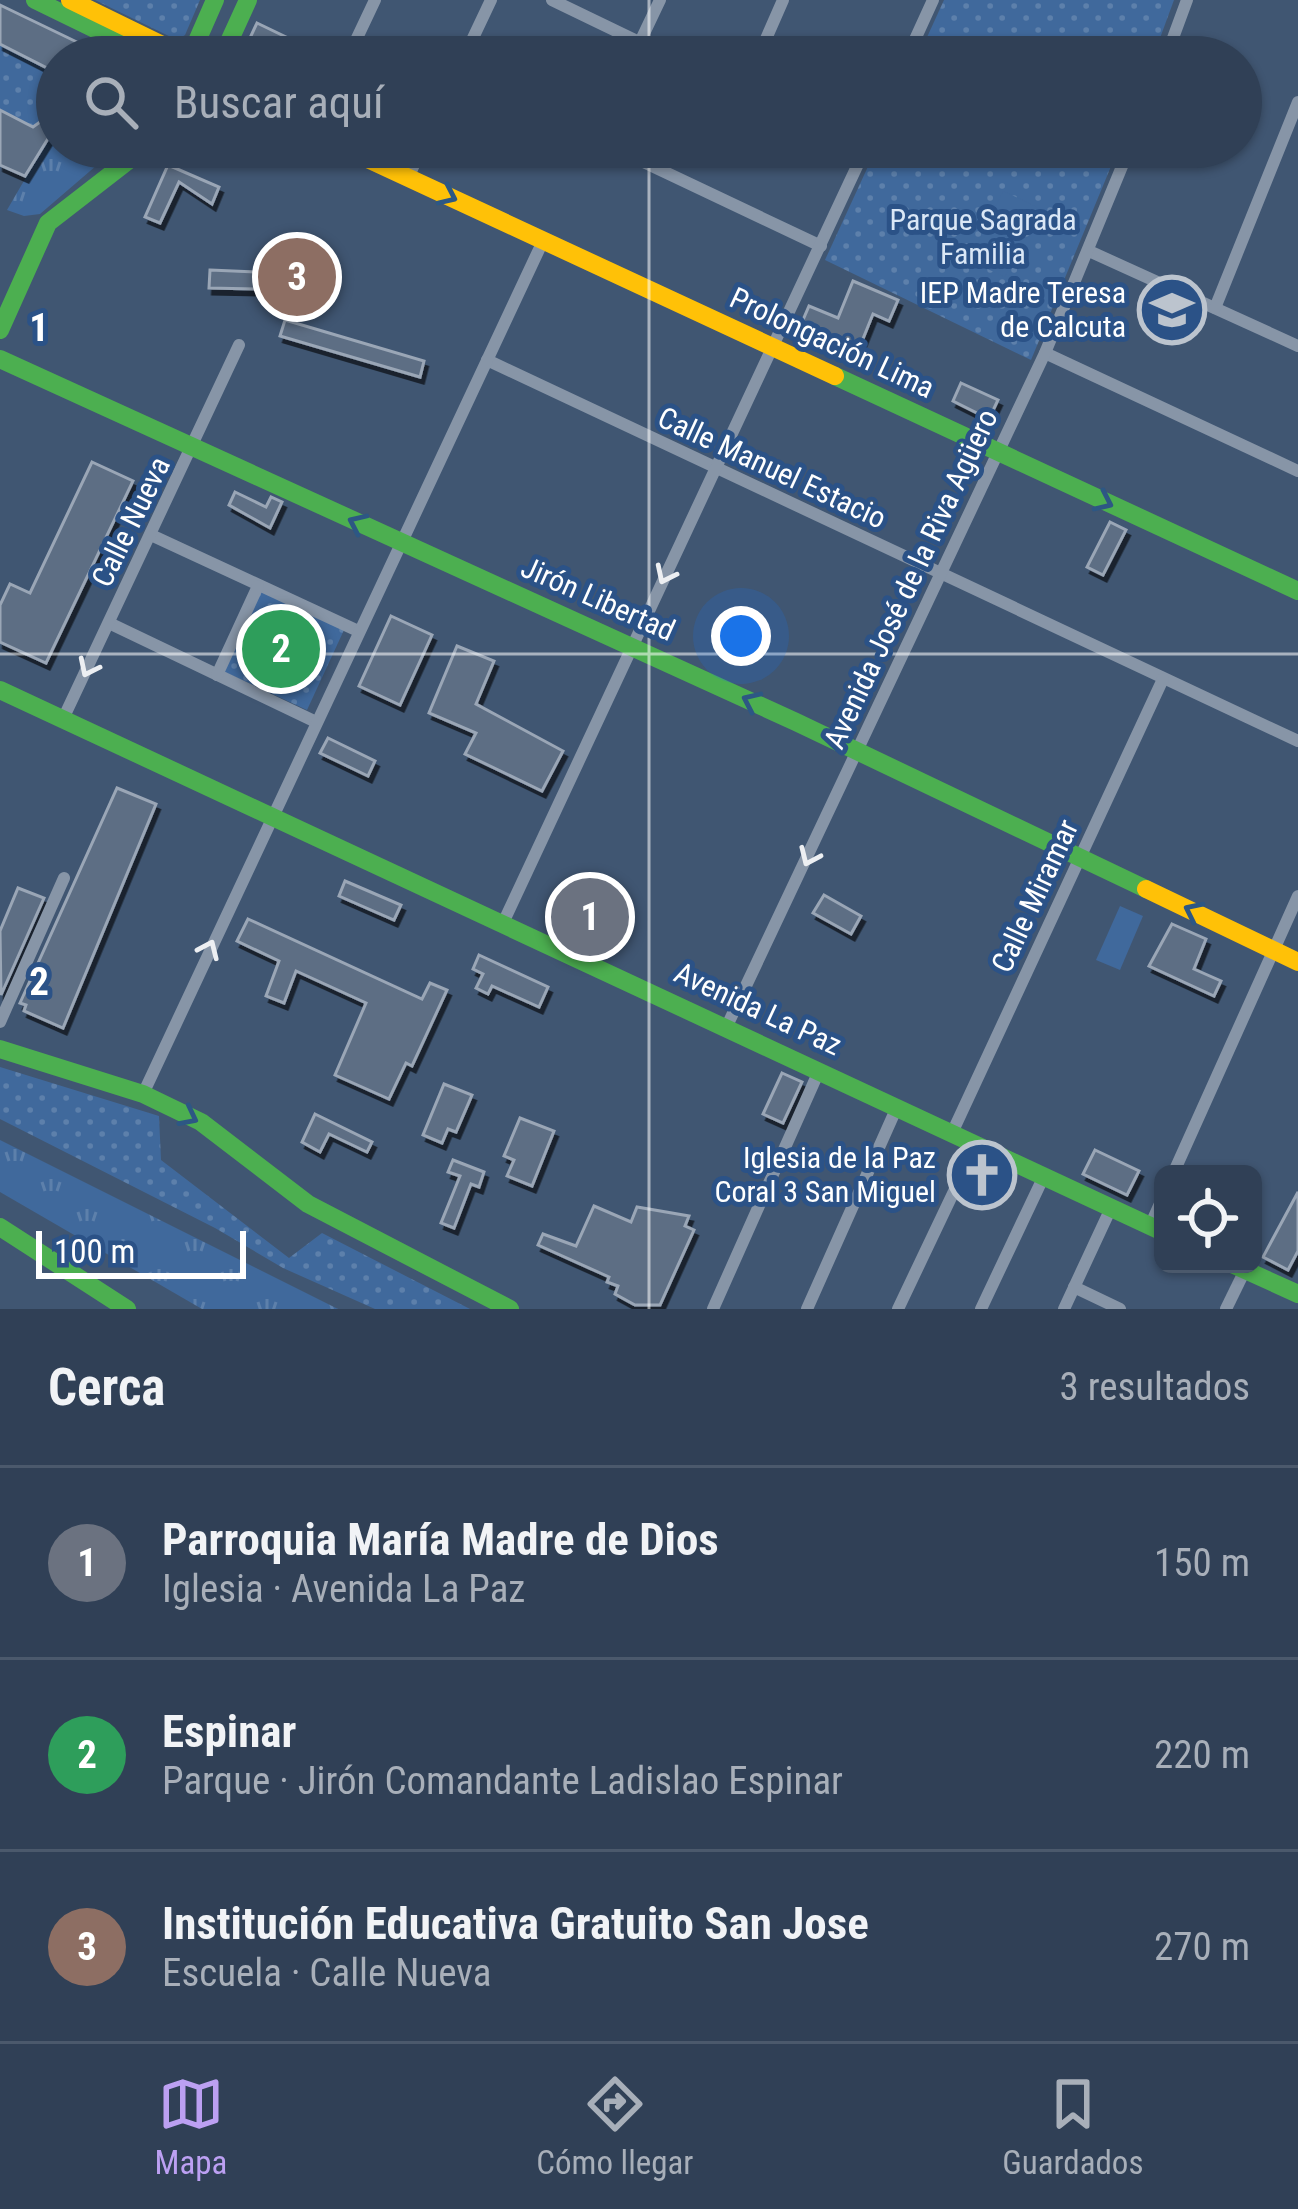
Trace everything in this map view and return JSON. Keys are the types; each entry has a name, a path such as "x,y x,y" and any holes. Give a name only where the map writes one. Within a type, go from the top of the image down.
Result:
{"main road":[{"path":"35,0 109,36"},
{"path":"70,0 145,36"},
{"path":"198,36 215,0"},
{"path":"232,36 248,0"},
{"path":"0,330 48,223 116,168"},
{"name":"Prolongación Lima","path":"387,168 1298,591"},
{"name":"Jirón Libertad","path":"0,359 857,750 1298,962"},
{"name":"Avenida La Paz","path":"0,690 1154,1228"},
{"path":"0,1049 143,1094 225,1137 333,1219 510,1309"},
{"path":"0,1227 127,1309"},
{"path":"1251,1273 1298,1294"}],"street":[{"path":"358,36 375,0"},
{"path":"474,36 491,0"},
{"path":"553,0 628,36"},
{"path":"643,36 660,0"},
{"path":"767,36 783,0"},
{"path":"917,36 933,0"},
{"path":"1174,36 1187,0"},
{"path":"1215,308 1298,102"},
{"path":"408,178 413,168"},
{"path":"656,168 821,246"},
{"path":"503,923 856,168"},
{"name":"Avenida José de la Riva Agüero","path":"726,1028 1045,353 1122,168"},
{"path":"143,1094 356,630 543,241"},
{"path":"1089,250 1298,346"},
{"name":"Calle Nueva","path":"63,719 239,345"},
{"path":"1045,353 1298,471"},
{"name":"Calle Manuel Estacio","path":"487,360 1298,741"},
{"path":"151,536 356,630"},
{"path":"217,675 258,586"},
{"path":"109,623 314,721"},
{"name":"Calle Miramar","path":"952,1133 1163,679"},
{"path":"0,1022 64,878"},
{"path":"1177,1165 1298,896"},
{"path":"713,1309 818,1071"},
{"path":"807,1309 897,1108"},
{"path":"898,1309 976,1144"},
{"path":"981,1309 1044,1177"},
{"path":"1064,1309 1111,1208"},
{"path":"1226,1309 1236,1273"},
{"path":"1074,1287 1120,1309"}],"green space":[{"path":"95,0 200,0 185,35 169,36"},
{"path":"944,0 1174,0 1161,36 928,36"},
{"path":"0,44 36,62 36,130 0,110"},
{"path":"36,160 36,168 94,168 40,214 24,216 7,210"},
{"name":"Parque Sagrada Familia","path":"867,168 1110,168 1031,360 825,260"},
{"path":"1003,191 1037,207 1005,277 970,261"},
{"path":"256,589 344,630 307,710 218,669"},
{"path":"1120,906 1143,916 1120,970 1096,960"},
{"path":"0,1067 159,1116 161,1160 289,1258 322,1233 470,1309 375,1309 283,1268 215,1228 0,1119"},
{"path":"0,1140 338,1309 202,1309 0,1192"}],"building":[{"path":"0,5 64,36 36,36 36,62 0,44"},
{"path":"257,23 284,36 251,36"},
{"path":"0,110 36,125 36,158 25,176 0,165"},
{"path":"167,168 219,187 212,204 179,182 160,223 145,217"},
{"path":"210,270 258,272 257,289 209,288"},
{"path":"853,281 898,300 889,321 873,314 854,361 833,352 838,342 800,327 809,306 838,318"},
{"path":"285,320 424,361 420,377 280,336"},
{"path":"961,383 998,400 989,419 953,401"},
{"path":"92,462 133,481 46,663 0,642 0,605 10,584 30,593"},
{"path":"235,492 266,507 271,497 282,502 270,528 229,505"},
{"path":"1110,522 1126,530 1103,575 1087,567"},
{"path":"391,616 432,635 400,705 359,686"},
{"path":"457,646 494,661 476,704 563,751 542,791 465,754 476,733 429,713"},
{"path":"328,738 375,761 368,776 320,753"},
{"path":"117,788 156,804 63,1028 24,1011 26,1005 20,1003"},
{"path":"345,881 401,905 394,920 339,896"},
{"path":"18,888 44,898 1,995 0,931"},
{"path":"824,895 861,916 851,934 813,913"},
{"path":"248,919 422,999 430,983 447,990 412,1066 406,1063 389,1099 335,1075 366,1003 296,971 284,1003 266,996 279,961 237,941"},
{"path":"1172,924 1206,939 1194,969 1221,981 1214,996 1149,966"},
{"path":"479,955 548,987 539,1007 492,986 488,994 476,988 483,974 473,969"},
{"path":"782,1073 802,1082 783,1123 763,1114"},
{"path":"444,1084 472,1095 456,1132 448,1129 442,1143 423,1135"},
{"path":"315,1114 372,1142 367,1152 329,1134 320,1152 302,1142"},
{"path":"520,1118 554,1131 532,1186 507,1176 514,1160 504,1156"},
{"path":"1095,1150 1139,1171 1127,1195 1083,1174"},
{"path":"453,1160 484,1172 479,1187 471,1184 454,1228 441,1223 460,1176 448,1172"},
{"path":"1298,1192 1298,1251 1288,1270 1263,1257"},
{"path":"594,1206 631,1222 637,1207 689,1216 685,1226 694,1230 660,1305 635,1305 615,1294 618,1286 607,1282 609,1277 538,1245 543,1234 576,1246"}],"traffic: fast":[{"path":"35,0 109,36"},
{"path":"199,36 215,0"},
{"path":"232,36 248,0"},
{"path":"0,330 48,223 119,168"},
{"path":"0,359 796,722 1146,889"},
{"path":"835,376 1298,591"},
{"path":"0,690 1154,1228"},
{"path":"0,1049 143,1094 201,1122 308,1204 510,1309"},
{"path":"0,1227 127,1309"},
{"path":"1252,1273 1298,1294"}],"traffic: slow":[{"path":"70,0 144,36"},
{"path":"387,168 835,376"},
{"path":"1146,889 1298,962"}],"place":[{"name":"Institución Educativa Gratuito San Jose","path":"297,277"},
{"name":"IEP Madre Teresa de Calcuta","path":"1172,310"},
{"name":"Espinar","path":"281,649"},
{"name":"Parroquia María Madre de Dios","path":"590,917"},
{"name":"Iglesia de la Paz Coral 3 San Miguel","path":"982,1175"}]}
